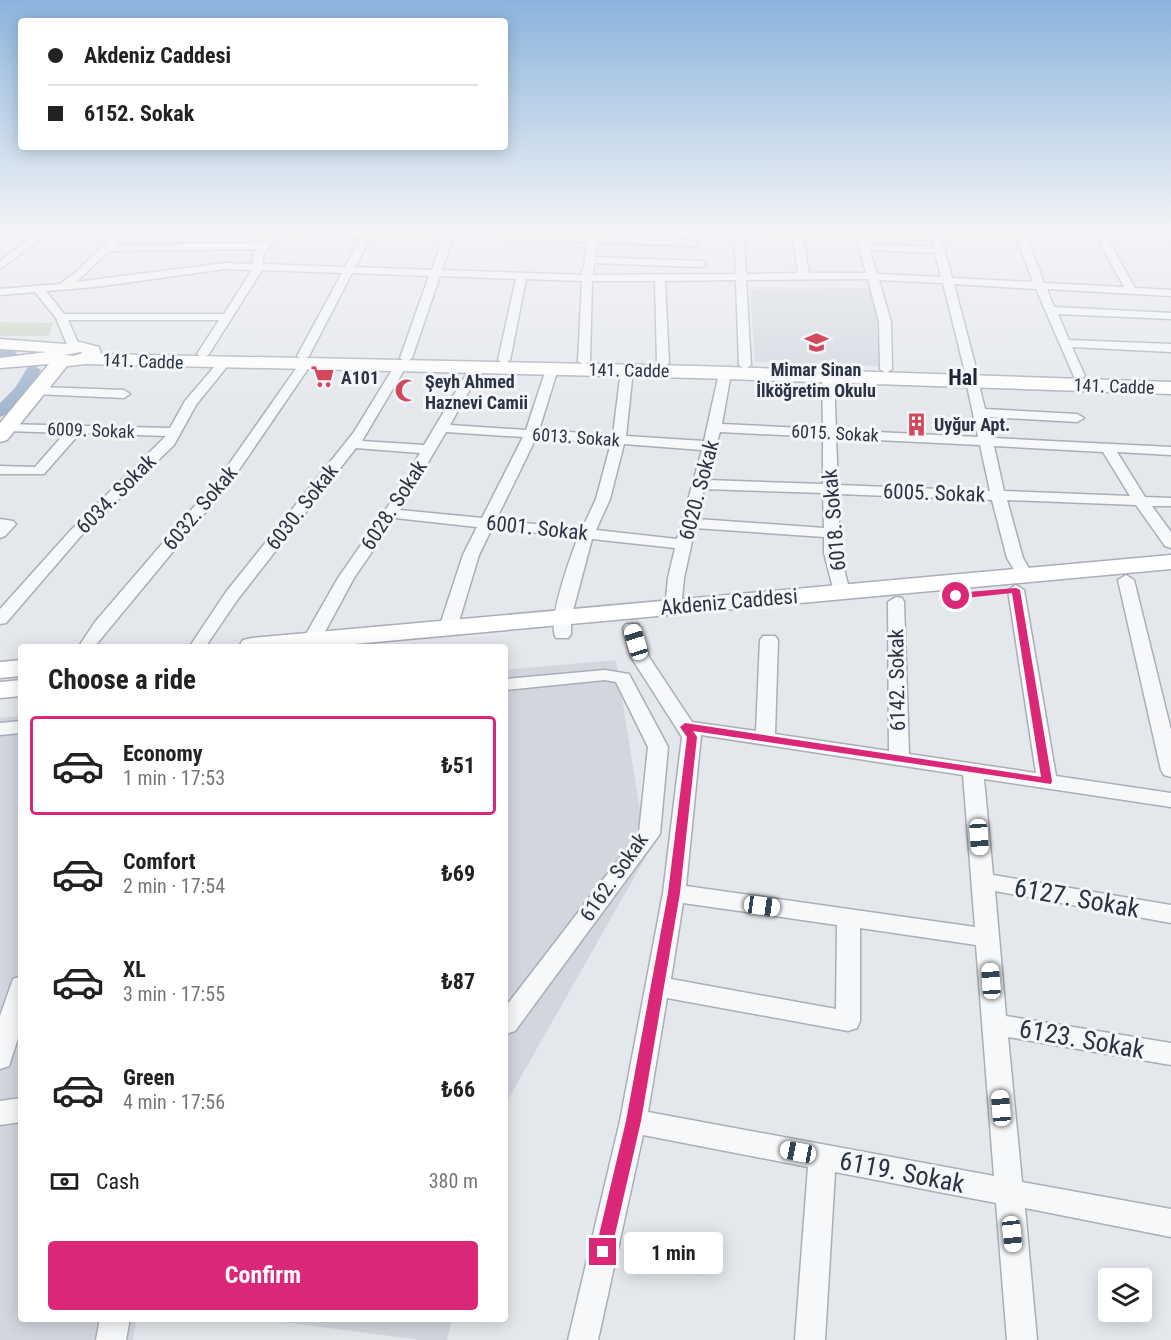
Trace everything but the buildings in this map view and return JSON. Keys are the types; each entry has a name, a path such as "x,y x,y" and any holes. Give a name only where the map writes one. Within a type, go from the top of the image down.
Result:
{"street":[{"path":"4,432 72,354 61,317 43,295"},
{"path":"203,354 242,295"},
{"name":"6032. Sokak","path":"88,644 227,477 304,360 336,295"},
{"name":"6030. Sokak","path":"199,644 232,596 352,444 404,362 429,295"},
{"path":"504,360 518,295"},
{"path":"583,365 586,295"},
{"path":"661,295 663,363"},
{"path":"743,295 745,365"},
{"path":"878,295 885,322 886,369"},
{"path":"951,295 1020,583 1047,781"},
{"path":"1043,295 1082,380"},
{"path":"1050,310 1171,316"},
{"path":"61,317 227,317"},
{"name":"141. Cadde","path":"0,344 72,354 225,363 304,360"},
{"path":"1064,344 1171,348"},
{"name":"141. Cadde","path":"0,363 20,363 72,354 203,354 304,360 404,362 504,360 725,373 828,376 1171,379"},
{"name":"141. Cadde","path":"404,362 476,368 552,369 583,365"},
{"path":"0,384 20,363"},
{"name":"6034. Sokak","path":"0,619 75,534 161,450 175,432 190,404 225,363"},
{"name":"141. Cadde","path":"627,366 663,363 886,369 972,377"},
{"path":"562,626 587,534 603,499 619,439 627,366"},
{"name":"6028. Sokak","path":"312,641 346,578 429,450 476,368"},
{"path":"444,637 471,555 531,434 552,369"},
{"name":"6020. Sokak","path":"672,608 676,578 698,484 715,428 725,373"},
{"name":"6018. Sokak","path":"828,376 832,553 842,592"},
{"name":"141. Cadde","path":"1082,380 1171,388"},
{"path":"39,392 124,394"},
{"path":"980,413 1077,418"},
{"name":"6013. Sokak","path":"442,428 710,446"},
{"name":"6015. Sokak","path":"715,428 1171,451"},
{"path":"0,470 39,471 75,429"},
{"name":"6009. Sokak","path":"4,432 75,429 175,432"},
{"path":"352,444 429,450"},
{"path":"1107,447 1140,500 1171,543"},
{"name":"6005. Sokak","path":"698,484 1171,502"},
{"name":"6001. Sokak","path":"390,513 684,544"},
{"path":"689,523 831,533"},
{"path":"0,524 8,524 0,533"},
{"name":"Akdeniz Caddesi","path":"562,626 632,628 896,602 1171,562"},
{"name":"Akdeniz Caddesi","path":"276,644 444,637 562,626 672,608 842,592 1126,580 1171,575"},
{"path":"1126,580 1171,770"},
{"name":"6142. Sokak","path":"896,602 898,759"},
{"path":"583,1340 633,1121 674,893 692,737 640,657 632,628"},
{"path":"765,739 769,640"},
{"path":"0,670 18,668"},
{"name":"6162. Sokak","path":"508,684 605,675 623,678 658,747 649,834 508,1021"},
{"path":"0,690 18,688"},
{"path":"0,729 18,727"},
{"path":"685,727 1171,800"},
{"path":"974,770 1022,1340"},
{"name":"6127. Sokak","path":"982,881 1171,914"},
{"path":"674,893 987,938"},
{"path":"657,986 848,1021 849,918"},
{"path":"0,1058 18,996"},
{"name":"6123. Sokak","path":"994,1024 1171,1054"},
{"path":"0,1113 18,1110"},
{"name":"6119. Sokak","path":"633,1121 1171,1223"},
{"path":"810,1340 822,1157"},
{"path":"111,1340 114,1322"}],"shaded area":[{"name":"Mimar Sinan İlköğretim Okulu","path":"750,295 872,295 877,323 879,366 755,362"},
{"path":"616,660 647,855 508,1099 508,670"},
{"path":"18,716 18,1322 136,1322 133,1340 0,1340 0,718"},
{"path":"283,1322 451,1322 447,1340 421,1340"}],"green space":[{"path":"0,322 53,323 49,336 0,336"}],"waterway":[{"path":"0,354 10,354"},
{"path":"0,412 21,391 33,370"}],"place":[{"name":"Mimar Sinan İlköğretim Okulu","path":"816,343"},
{"name":"A101","path":"323,377"},
{"name":"Şeyh Ahmed Haznevi Camii","path":"407,391"},
{"name":"Uyğur Apt.","path":"916,424"}],"district":[{"name":"Hal","path":"963,377"}],"route":[{"path":"603,1252 633,1121 674,893 692,737 685,727 1047,781 1016,590 956,596"}]}
